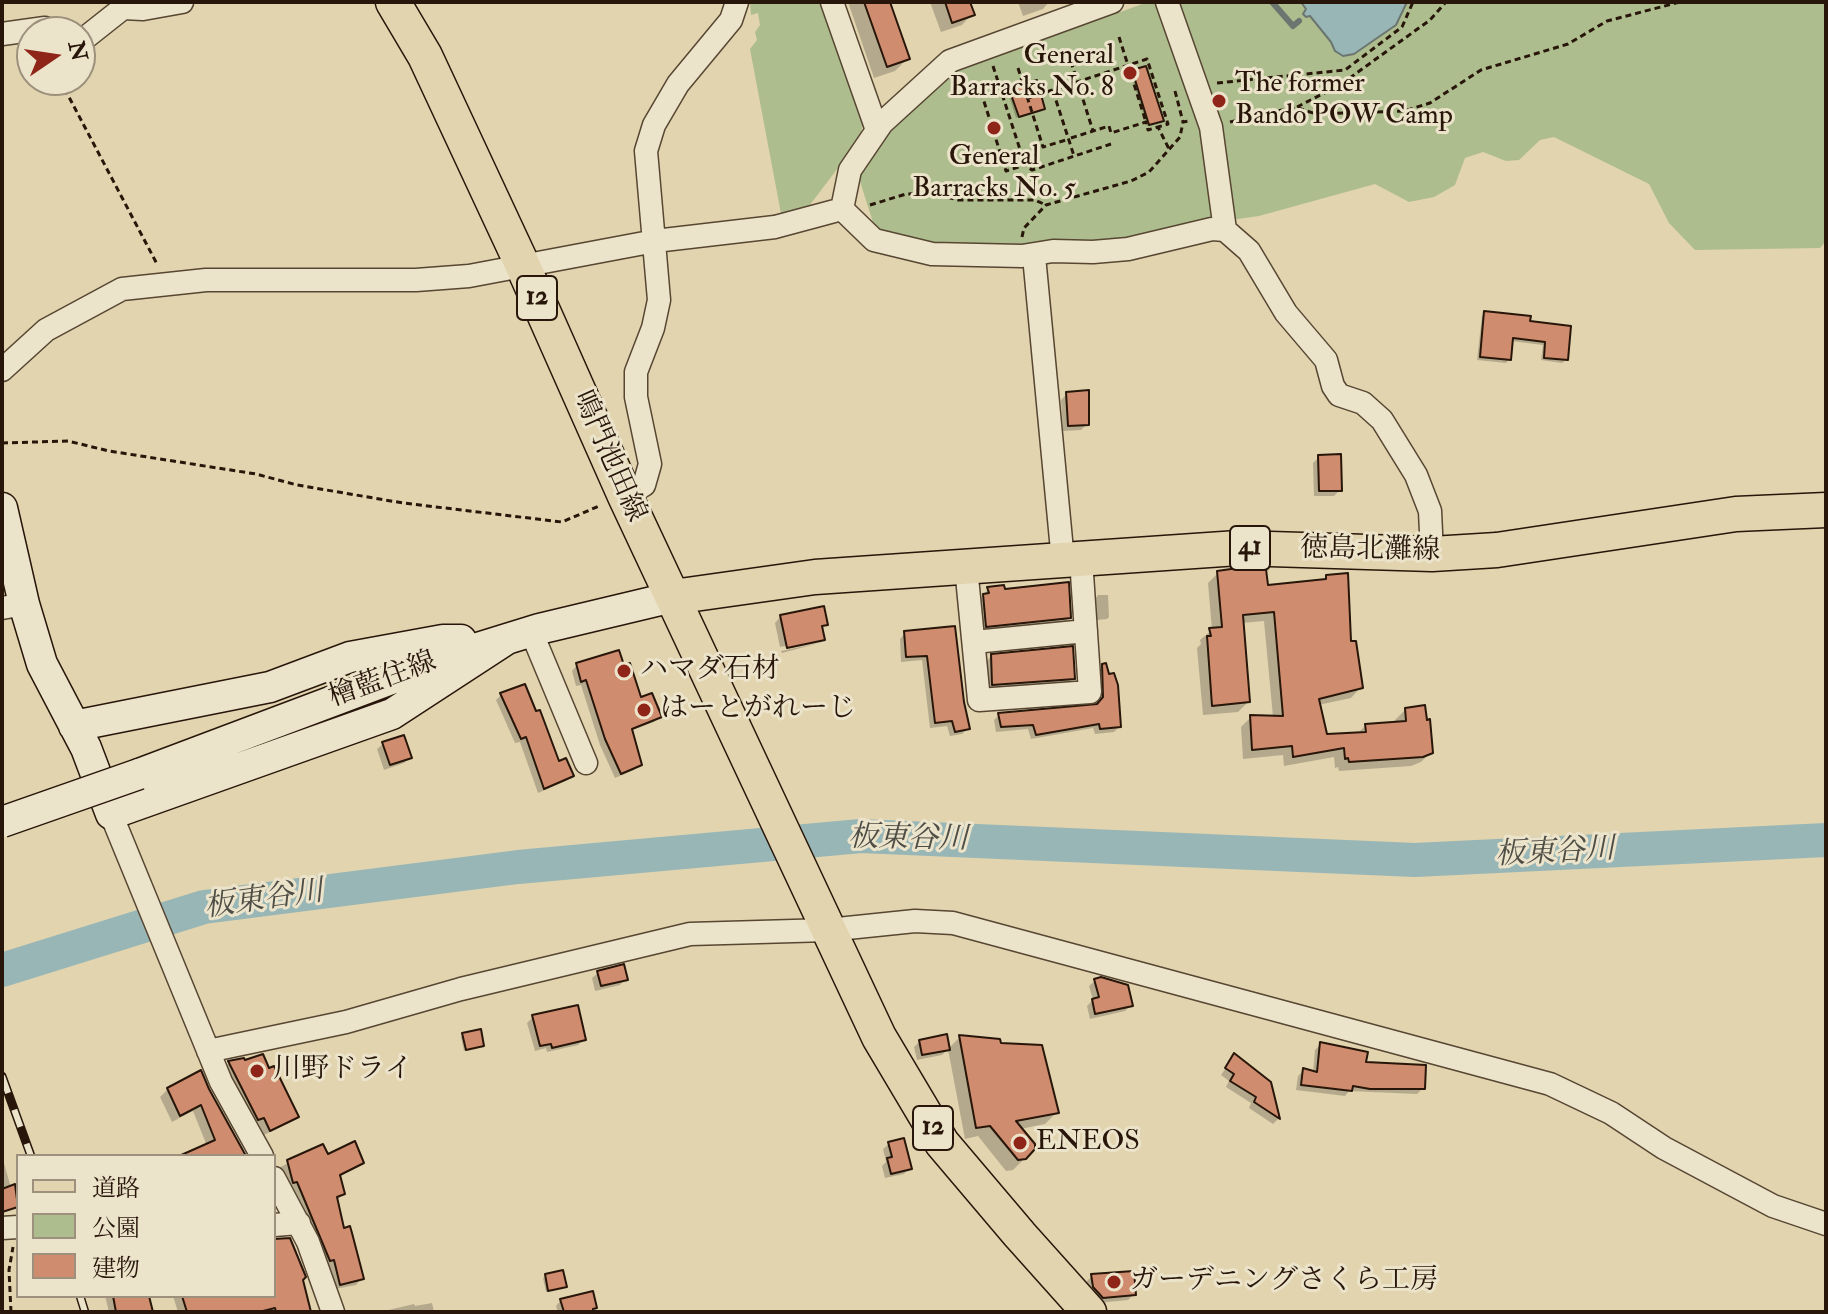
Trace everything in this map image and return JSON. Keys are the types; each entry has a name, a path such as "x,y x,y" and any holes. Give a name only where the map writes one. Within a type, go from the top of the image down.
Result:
{"main road":[{"name":"鳴門池田線","path":"393,2 425,56 625,496 824,922"},
{"path":"2,508 13,606 86,748 115,823 392,714 519,635"},
{"name":"徳島北灘線","path":"673,597 815,577 1238,548 1432,554 1497,550 1736,514 1826,510"},
{"name":"檜藍住線","path":"2,822 139,774 381,681 519,635 673,597"},
{"path":"74,726 270,687 350,657 443,640 519,635"},
{"name":"12","path":"824,922 879,1037 942,1143 1089,1312"}],"street":[{"path":"96,29 123,8 143,9 182,2"},
{"path":"625,496 644,485 650,464 636,397 636,372 653,328 659,300 646,151 654,125 678,84 731,20 737,2"},
{"path":"832,2 877,130"},
{"path":"842,209 850,170 877,130 950,61 1112,2"},
{"path":"1167,2 1210,121 1225,230"},
{"path":"2,370 46,330 122,289 206,280 416,280 469,276 655,241 775,227 842,209"},
{"path":"842,209 874,240 909,251 932,254 1028,256 1053,251 1093,252 1128,249 1212,229 1225,230 1249,251 1286,313 1326,360 1333,386 1339,395 1363,403 1382,420 1416,475 1430,511 1432,554"},
{"path":"966,567 979,700 1090,692 1086,631 1072,560 1028,256"},
{"path":"974,642 1086,631"},
{"path":"519,635 586,763"},
{"path":"115,823 221,1082 261,1154"},
{"path":"205,1044 346,1022 507,977 690,934 824,922 953,923 1550,1084 1611,1113 1664,1148 1773,1206 1826,1224"},
{"path":"276,1182 308,1242 333,1312"},
{"path":"276,1225 299,1223"}],"path":[{"path":"1197,85 1345,70 1402,27 1413,2"},
{"path":"1028,256 1024,228 1046,205 1131,181 1149,172 1180,137 1183,122 1210,121 1295,107 1315,100 1430,20 1446,2"},
{"path":"1295,107 1316,114 1404,111 1430,103 1481,70 1568,44 1607,21 1680,2"},
{"path":"1028,98 1128,66 1147,59 1168,124 1148,130 1146,122 1128,66 1119,37"},
{"path":"987,47 1025,165 1032,170 1111,144"},
{"path":"1068,52 1093,131"},
{"path":"1018,68 1043,147 1109,126 1111,133 1146,122"},
{"path":"1345,70 1349,77"},
{"path":"1053,90 1074,156"},
{"path":"981,92 1006,171 1025,165"},
{"path":"67,96 167,283"},
{"path":"1158,127 1169,149"},
{"path":"842,209 867,206 906,194 931,193 958,200 1035,200 1046,205"},
{"path":"2,443 68,441 403,503 562,522 625,496"},
{"path":"11,1312 9,1270 12,1227"}],"green space":[{"path":"750,2 827,2 866,117 857,143 806,210 782,219 750,49 757,40 755,32 760,25 758,13 751,15"},
{"path":"1148,2 1826,2 1826,241 1820,248 1695,250 1669,223 1649,184 1554,137 1540,140 1519,160 1506,161 1483,152 1465,158 1455,185 1434,197 1409,202 1375,184 1259,216 1209,223 1127,242 952,251 877,235 858,175 895,124 953,72"}],"water":[{"path":"1301,2 1407,2 1396,25 1354,54 1343,56 1335,51 1310,16 1303,14 1306,9"}],"building":[{"path":"864,2 890,2 910,59 887,67"},
{"path":"945,2 970,2 975,15 952,23"},
{"path":"1146,66 1164,121 1149,125 1132,70"},
{"path":"1037,80 1045,109 1019,117 1009,89"},
{"path":"1484,311 1531,316 1530,321 1571,326 1568,360 1544,358 1545,342 1513,338 1511,360 1480,357"},
{"path":"1089,390 1089,425 1068,426 1066,392"},
{"path":"1341,454 1342,491 1319,491 1318,455"},
{"path":"1266,569 1268,585 1326,579 1326,575 1348,573 1351,641 1356,641 1363,688 1319,699 1327,734 1366,732 1365,724 1406,721 1405,708 1425,705 1427,720 1430,719 1433,753 1423,757 1349,762 1348,758 1345,759 1344,748 1293,757 1292,746 1252,750 1250,715 1283,716 1274,612 1243,615 1250,702 1212,706 1207,636 1211,636 1209,628 1222,627 1217,571"},
{"path":"1069,582 1071,618 986,627 983,594 989,593 987,587 1004,585 1005,589"},
{"path":"824,606 828,625 822,626 825,640 787,648 780,615"},
{"path":"955,626 970,729 955,732 952,721 935,723 927,656 906,657 904,631"},
{"path":"1073,646 1075,679 992,685 991,654"},
{"path":"619,650 624,665 630,663 641,697 652,693 662,717 632,729 642,765 621,774 605,739 586,680 581,682 576,663"},
{"path":"1106,663 1109,674 1114,673 1118,685 1121,727 1100,729 1099,724 1036,735 1033,725 1001,727 998,713 1097,704 1103,697 1102,664"},
{"path":"525,684 536,711 540,710 559,761 566,758 574,776 544,789 526,737 521,739 500,693"},
{"path":"404,735 412,758 390,765 382,742"},
{"path":"624,964 628,980 601,986 597,971"},
{"path":"1101,977 1128,985 1133,1006 1095,1014 1092,999 1099,997 1094,979"},
{"path":"578,1005 586,1040 552,1048 551,1044 540,1046 532,1015"},
{"path":"481,1029 484,1046 466,1050 462,1033"},
{"path":"947,1034 950,1050 922,1055 919,1040"},
{"path":"959,1035 1000,1039 1001,1043 1042,1045 1059,1113 1016,1121 1035,1144 1035,1149 1026,1159 1018,1160 990,1126 976,1128"},
{"path":"1320,1042 1368,1052 1366,1062 1426,1065 1425,1089 1353,1086 1352,1091 1301,1085 1303,1068 1317,1072"},
{"path":"1234,1053 1271,1082 1280,1119 1254,1102 1256,1097 1230,1081 1234,1074 1225,1068"},
{"path":"263,1054 269,1068 274,1066 299,1117 270,1131 264,1118 258,1120 228,1061"},
{"path":"201,1070 245,1154 184,1154 215,1140 201,1105 180,1116 167,1088"},
{"path":"904,1138 912,1169 891,1174 887,1158 892,1157 888,1142"},
{"path":"355,1141 364,1163 340,1175 345,1194 337,1197 344,1228 350,1226 364,1279 340,1285 334,1260 330,1261 297,1182 293,1183 287,1160 323,1144 328,1154"},
{"path":"15,1184 16,1208 2,1212 2,1189"},
{"path":"290,1238 306,1277 303,1280 311,1312 276,1312 275,1308 259,1312 187,1312 183,1298 276,1298 276,1239"},
{"path":"563,1270 567,1287 548,1291 545,1274"},
{"name":"ガーデニングさくら工房","path":"1134,1271 1136,1295 1103,1298 1093,1287 1091,1274"},
{"path":"593,1291 597,1308 593,1312 564,1312 560,1299"},
{"path":"113,1298 150,1298 153,1312 116,1312"}],"waterway":[{"path":"1272,2 1293,26 1299,21"},
{"name":"板東谷川","path":"2,970 204,907 518,867 861,836 1415,860 1826,840"}],"railway":[{"path":"2,1076 30,1154"},
{"path":"81,1298 85,1312"}],"place":[{"name":"General Barracks No. 8","path":"1130,73"},
{"name":"The former Bando POW Camp","path":"1219,101"},
{"name":"General Barracks No. 5","path":"994,128"},
{"name":"ハマダ石材","path":"624,671"},
{"name":"はーとがれーじ","path":"644,710"},
{"name":"川野ドライ","path":"257,1071"},
{"name":"ENEOS","path":"1020,1143"},
{"name":"ガーデニングさくら工房","path":"1114,1282"}]}
